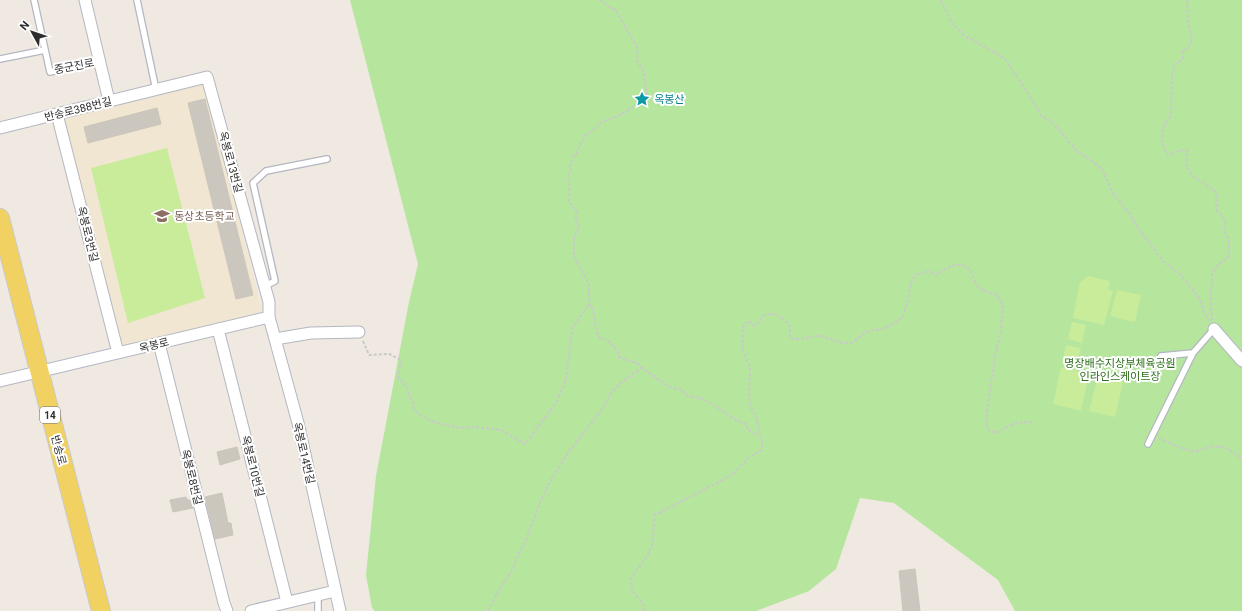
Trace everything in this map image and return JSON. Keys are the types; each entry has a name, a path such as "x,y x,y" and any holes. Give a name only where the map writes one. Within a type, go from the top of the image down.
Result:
{"main road":[{"name":"반송로","path":"0,218 101,611"}],"street":[{"name":"중군진로","path":"85,0 109,101"},
{"name":"반송로388번길","path":"0,128 207,77"},
{"name":"옥봉로13번길","path":"207,77 265,286 269,302 269,317"},
{"name":"옥봉로3번길","path":"57,114 118,353"},
{"name":"옥봉로","path":"0,381 269,317"},
{"name":"옥봉로14번길","path":"269,317 298,423 340,611"},
{"name":"옥봉로10번길","path":"218,329 287,602"},
{"path":"1214,329 1242,361"},
{"path":"275,339 311,333 359,332"},
{"name":"옥봉로8번길","path":"159,343 227,611"},
{"path":"251,611 335,591"}],"lane":[{"name":"중군진로","path":"34,0 50,72 100,61"},
{"path":"136,0 156,90"},
{"path":"0,59 45,50"},
{"path":"265,286 275,281 253,183 266,171 328,159"},
{"path":"1148,444 1193,353 1214,329"},
{"path":"1161,356 1193,353"},
{"path":"318,595 318,611"}],"path":[{"path":"359,332 369,355 389,354 402,360 398,378 407,388 415,411 430,421 460,428 475,427 501,430 525,444 556,403 566,380 572,329 589,304 589,284 576,260 574,252 574,236 577,233 579,225 575,219 577,210 569,202 570,188 568,176 571,170 570,166 574,156 577,154 578,147 584,140 585,136 596,128 601,122 618,116 635,106 645,97 647,92 644,80 645,76 642,68 637,62 637,47 634,41 615,9 610,8 600,0"},
{"path":"941,0 951,22 964,36 1004,58 1030,96 1041,116 1051,121 1075,149 1102,169 1113,193 1130,214 1138,228 1163,262 1181,275 1200,300 1205,314 1214,329"},
{"path":"1188,0 1188,23 1192,38 1189,46 1183,51 1182,60 1175,64 1172,74 1171,115 1163,128 1162,141 1168,155 1181,150 1188,151 1186,159 1189,172 1216,192 1217,211 1223,216 1226,222 1226,234 1229,241 1229,255 1228,258 1219,264 1212,273 1212,284 1210,291 1212,304 1211,314 1214,329"},
{"path":"757,434 759,431 758,425 755,414 750,408 750,367 742,349 744,324 749,321 754,326 763,316 774,314 782,317 790,326 790,338 794,340 817,336 842,343 850,343 857,340 867,331 882,329 902,318 912,280 917,274 929,270 936,275 942,270 961,264 970,270 977,284 982,290 997,295 1003,305 987,409 987,426 989,430 997,433 1014,423 1034,423"},
{"path":"589,304 594,310 595,328 600,338 609,340 619,353 619,357 643,367 651,375 669,387 683,390 688,396 703,399 735,420 747,425 747,429 757,434 762,439 762,450 747,459 733,474 655,515 652,546 648,555 631,578 632,590 643,604 644,611"},
{"path":"488,611 499,590 513,569 541,499 568,453 604,407 610,394 622,382 643,367"},
{"path":"1152,435 1194,452 1212,446 1226,448 1242,458"}],"shaded area":[{"name":"동상초등학교","path":"203,84 206,86 262,312 119,346 62,119"}],"green space":[{"name":"명장배수지상부체육공원 인라인스케이트장","path":"350,0 1242,0 1242,611 1015,611 998,580 894,503 860,498 836,569 809,591 756,611 375,611 372,608 366,575 376,476 409,302 418,264"},
{"path":"167,148 205,298 128,323 91,168"},
{"path":"1088,276 1110,281 1108,289 1113,291 1104,325 1073,318 1080,282"},
{"path":"1117,290 1141,295 1135,322 1110,316"},
{"path":"1072,322 1086,325 1082,343 1068,339"},
{"path":"1066,345 1081,348 1076,366 1062,363"},
{"path":"1061,367 1089,374 1081,411 1053,404"},
{"path":"1098,375 1123,382 1115,417 1089,411"}],"building":[{"path":"205,99 253,295 236,299 188,103"},
{"path":"157,108 161,124 88,143 84,127"},
{"path":"237,447 240,459 220,465 217,452"},
{"path":"222,493 228,523 231,523 233,535 215,539 205,497"},
{"path":"186,497 187,500 191,500 193,508 173,512 170,500"},
{"path":"915,569 920,611 903,611 899,571"}],"place":[{"name":"옥봉산","path":"642,99"},
{"name":"동상초등학교","path":"162,216"}]}
